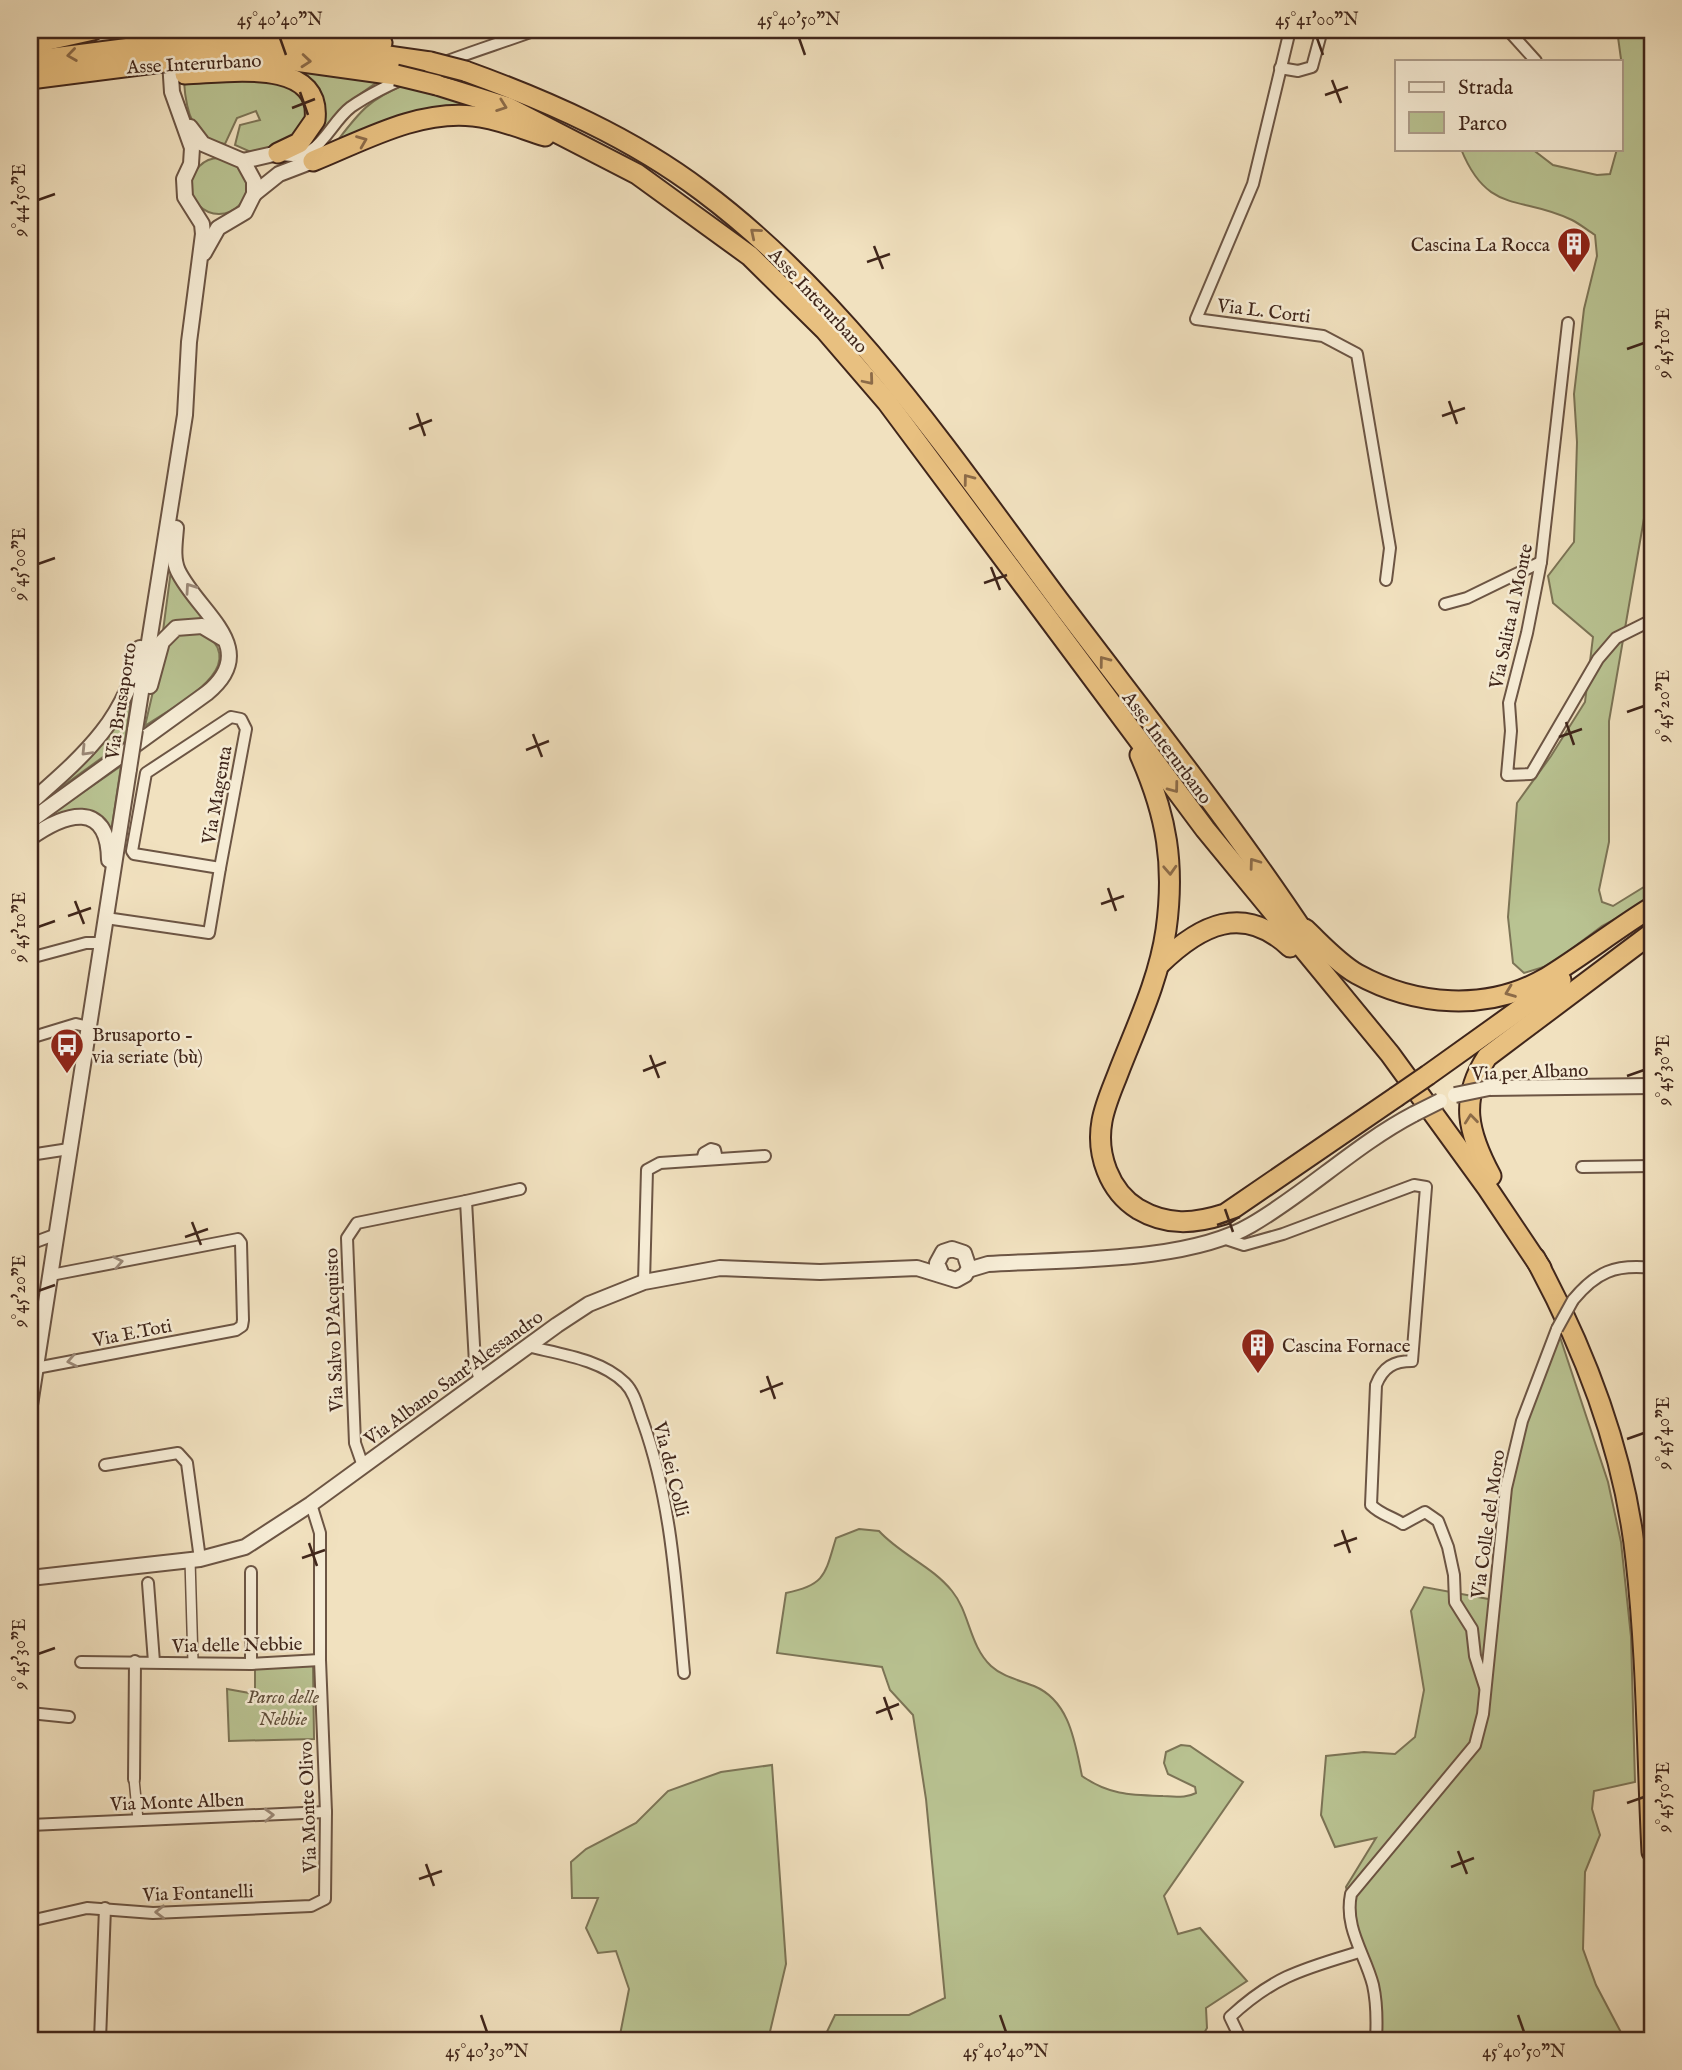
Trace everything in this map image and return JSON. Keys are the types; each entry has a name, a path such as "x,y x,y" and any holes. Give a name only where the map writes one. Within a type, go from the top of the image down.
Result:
{"highway":[{"path":"30,44 93,30"},
{"path":"335,30 435,59"},
{"name":"Asse Interurbano","path":"30,61 285,42 435,59 468,68 549,104 635,147 701,190 763,240 816,293 933,432 1295,918 1341,992"},
{"path":"185,51 264,73 283,74 297,79 313,99 315,120 299,143 278,153"},
{"name":"Asse Interurbano","path":"185,51 291,60 396,75 437,85 507,107 580,142 637,174 750,257 831,337 887,402 1032,596"},
{"path":"30,88 164,52"},
{"name":"Asse Interurbano","path":"30,79 164,52"},
{"path":"313,161 417,121 459,115 483,117 545,136 609,165 637,174"},
{"path":"1032,596 1045,625 1140,756 1158,798 1167,835 1172,876 1160,964 1106,1106 1100,1137 1104,1161 1112,1182 1123,1197 1140,1210 1159,1218 1186,1223 1202,1222 1235,1210 1652,917"},
{"path":"1032,596 1205,829 1390,1054 1495,1199 1541,1268"},
{"path":"1295,918 1325,949 1356,973 1405,995 1449,1002 1501,996 1544,979 1652,907"},
{"path":"1160,964 1186,938 1209,928 1238,924 1268,930 1304,960 1372,1048 1390,1054"},
{"path":"1652,933 1487,1056 1471,1086 1470,1118 1476,1146 1541,1268 1595,1391 1619,1475 1636,1557 1652,1852"}],"street":[{"path":"243,161 278,153 294,157 318,146 333,131 344,113 385,87 536,30"},
{"name":"Via L. Corti","path":"1290,30 1248,201 1196,319 1323,336 1357,354 1390,548 1386,580"},
{"path":"1280,68 1298,71 1311,67 1321,30"},
{"path":"1508,30 1535,60"},
{"path":"185,51 180,92 184,113 192,132 203,144 217,152 234,155 243,161 254,181 254,194"},
{"name":"Via Brusaporto","path":"30,1405 36,1368 36,1330 51,1275 179,456 189,378 191,318 201,257 202,224 185,197 184,179 191,164 192,148 172,92 164,52"},
{"path":"313,161 328,148 360,101"},
{"path":"191,164 203,155 217,152"},
{"name":"Via Brusaporto","path":"201,257 223,223 245,212 254,194 279,174 313,161"},
{"path":"194,213 211,222 223,223"},
{"name":"Via Salita al Monte","path":"1569,323 1541,562 1509,703 1511,731 1507,775 1531,774 1598,659 1616,638 1652,620"},
{"path":"30,821 221,682 230,660 227,644 178,570 174,544 180,488 179,456"},
{"path":"30,803 104,732 123,703 139,655 151,590 163,555"},
{"path":"1445,604 1467,598 1541,562"},
{"path":"136,725 150,688 162,642 167,634 184,625 202,626 220,635 227,644"},
{"name":"Via Magenta","path":"107,912 209,933 246,729 245,723 237,717 231,717 146,773 132,850 139,855 220,868"},
{"path":"30,838 66,816 75,815 93,820 105,836 108,846 107,912"},
{"path":"30,958 86,943 103,943"},
{"path":"30,1038 76,1024 89,1027"},
{"name":"Via per Albano","path":"1223,1238 1250,1226 1377,1134 1455,1095 1489,1088 1652,1086"},
{"path":"30,1155 69,1149"},
{"path":"645,1282 647,1170 660,1163 765,1156"},
{"path":"1583,1167 1652,1166"},
{"name":"Via Colle del Moro","path":"1223,1238 1244,1245 1283,1234 1414,1185 1426,1187 1412,1361 1398,1361 1382,1371 1376,1385 1371,1505 1380,1514 1391,1516 1403,1524 1425,1513 1437,1521 1454,1575 1455,1602 1472,1629 1475,1656 1485,1687"},
{"name":"Via Salvo D'Acquisto","path":"363,1466 355,1443 347,1238 357,1223 366,1220 520,1189"},
{"path":"466,1201 475,1363 480,1381"},
{"path":"30,1244 57,1234"},
{"path":"967,1263 956,1280 942,1275 937,1266 940,1256 952,1249 967,1263 988,1264 1160,1253 1223,1238"},
{"name":"Via E.Toti","path":"36,1368 236,1330 243,1320 241,1243 238,1239 51,1275"},
{"name":"Via Albano Sant'Alessandro","path":"917,1268 940,1256"},
{"name":"Via Albano Sant'Alessandro","path":"30,1578 195,1559 245,1547 311,1504 527,1346 589,1304 645,1282 720,1268 820,1272 917,1268 942,1275"},
{"name":"Via Colle del Moro","path":"1376,2040 1375,1995 1359,1952 1348,1908 1351,1894 1475,1745 1485,1687 1506,1488 1522,1422 1557,1329 1573,1300 1601,1273 1619,1268 1652,1268"},
{"name":"Via dei Colli","path":"527,1346 579,1359 610,1371 633,1394 651,1445 667,1507 684,1673"},
{"path":"105,1465 178,1453 187,1463 195,1559 193,1662"},
{"name":"Via Monte Olivo","path":"311,1504 320,1533 320,1660 326,1812 324,1899"},
{"path":"251,1572 251,1664"},
{"name":"Via delle Nebbie","path":"148,1583 154,1662"},
{"name":"Via delle Nebbie","path":"81,1662 251,1664 320,1660"},
{"path":"135,1661 134,1779 138,1820"},
{"path":"30,1713 69,1717"},
{"name":"Via Monte Alben","path":"30,1825 326,1812"},
{"name":"Via Fontanelli","path":"30,1921 68,1911 105,1908 153,1913 311,1906 324,1899"},
{"path":"100,2040 105,1908"},
{"path":"1241,2040 1230,2017 1259,1990 1294,1971 1359,1952"}],"green space":[{"path":"1617,30 1652,30 1652,472 1609,721 1609,842 1599,890 1602,902 1613,906 1652,882 1652,899 1602,926 1550,965 1524,973 1513,963 1508,917 1517,803 1585,702 1593,637 1553,603 1548,576 1574,542 1577,442 1574,394 1584,309 1597,256 1595,235 1554,213 1495,194 1483,185 1471,170 1461,150 1533,150 1553,165 1597,175 1610,174 1617,150 1622,150 1621,59"},
{"path":"289,66 377,82 348,103 335,122 306,149 319,126"},
{"path":"249,77 297,85 310,113 297,137 253,153 235,145 240,125 260,120 256,111 237,118 225,144 214,141 198,130 189,113 184,82"},
{"path":"404,85 433,90 491,113 342,143 338,140 366,107 382,95"},
{"path":"214,158 224,158 239,166 245,175 245,197 239,206 224,214 214,214 196,202 191,191 191,181 203,163"},
{"path":"171,570 208,619 163,631"},
{"path":"200,630 215,644 220,657 215,671 205,684 190,696 145,726 161,657 175,635"},
{"path":"128,701 131,702 125,741 30,810"},
{"path":"121,766 111,833 92,816 30,834 30,829"},
{"path":"1559,1334 1608,1482 1621,1542 1631,1637 1635,1782 1594,1791 1592,1809 1600,1835 1585,1872 1583,1949 1596,1985 1625,2040 1376,2040 1379,1992 1360,1949 1346,1887 1376,1838 1335,1847 1321,1815 1326,1756 1364,1752 1395,1754 1415,1737 1424,1690 1411,1611 1424,1587 1494,1600 1500,1537 1519,1440"},
{"path":"859,1529 879,1531 935,1574 958,1600 978,1649 991,1666 1006,1676 1034,1686 1056,1702 1069,1724 1082,1776 1121,1793 1180,1797 1192,1795 1196,1793 1195,1787 1168,1774 1164,1763 1166,1752 1181,1745 1190,1746 1243,1782 1164,1896 1178,1934 1200,1928 1247,1981 1206,2008 1207,2028 1200,2040 823,2040 835,2015 909,2015 945,1998 926,1799 913,1715 890,1690 882,1667 777,1653 786,1593 816,1582 826,1569 836,1538"},
{"name":"Parco delle Nebbie","path":"313,1665 314,1739 229,1741 227,1689 255,1694 255,1668"},
{"path":"772,1765 786,1964 768,2040 619,2040 629,1989 616,1951 598,1953 586,1928 598,1898 572,1898 571,1862 586,1849 636,1823 668,1791 721,1772"}],"place":[{"name":"Cascina La Rocca","path":"1574,274"},
{"name":"Brusaporto - via seriate (bù)","path":"67,1075"},
{"name":"Cascina Fornace","path":"1258,1375"}]}
